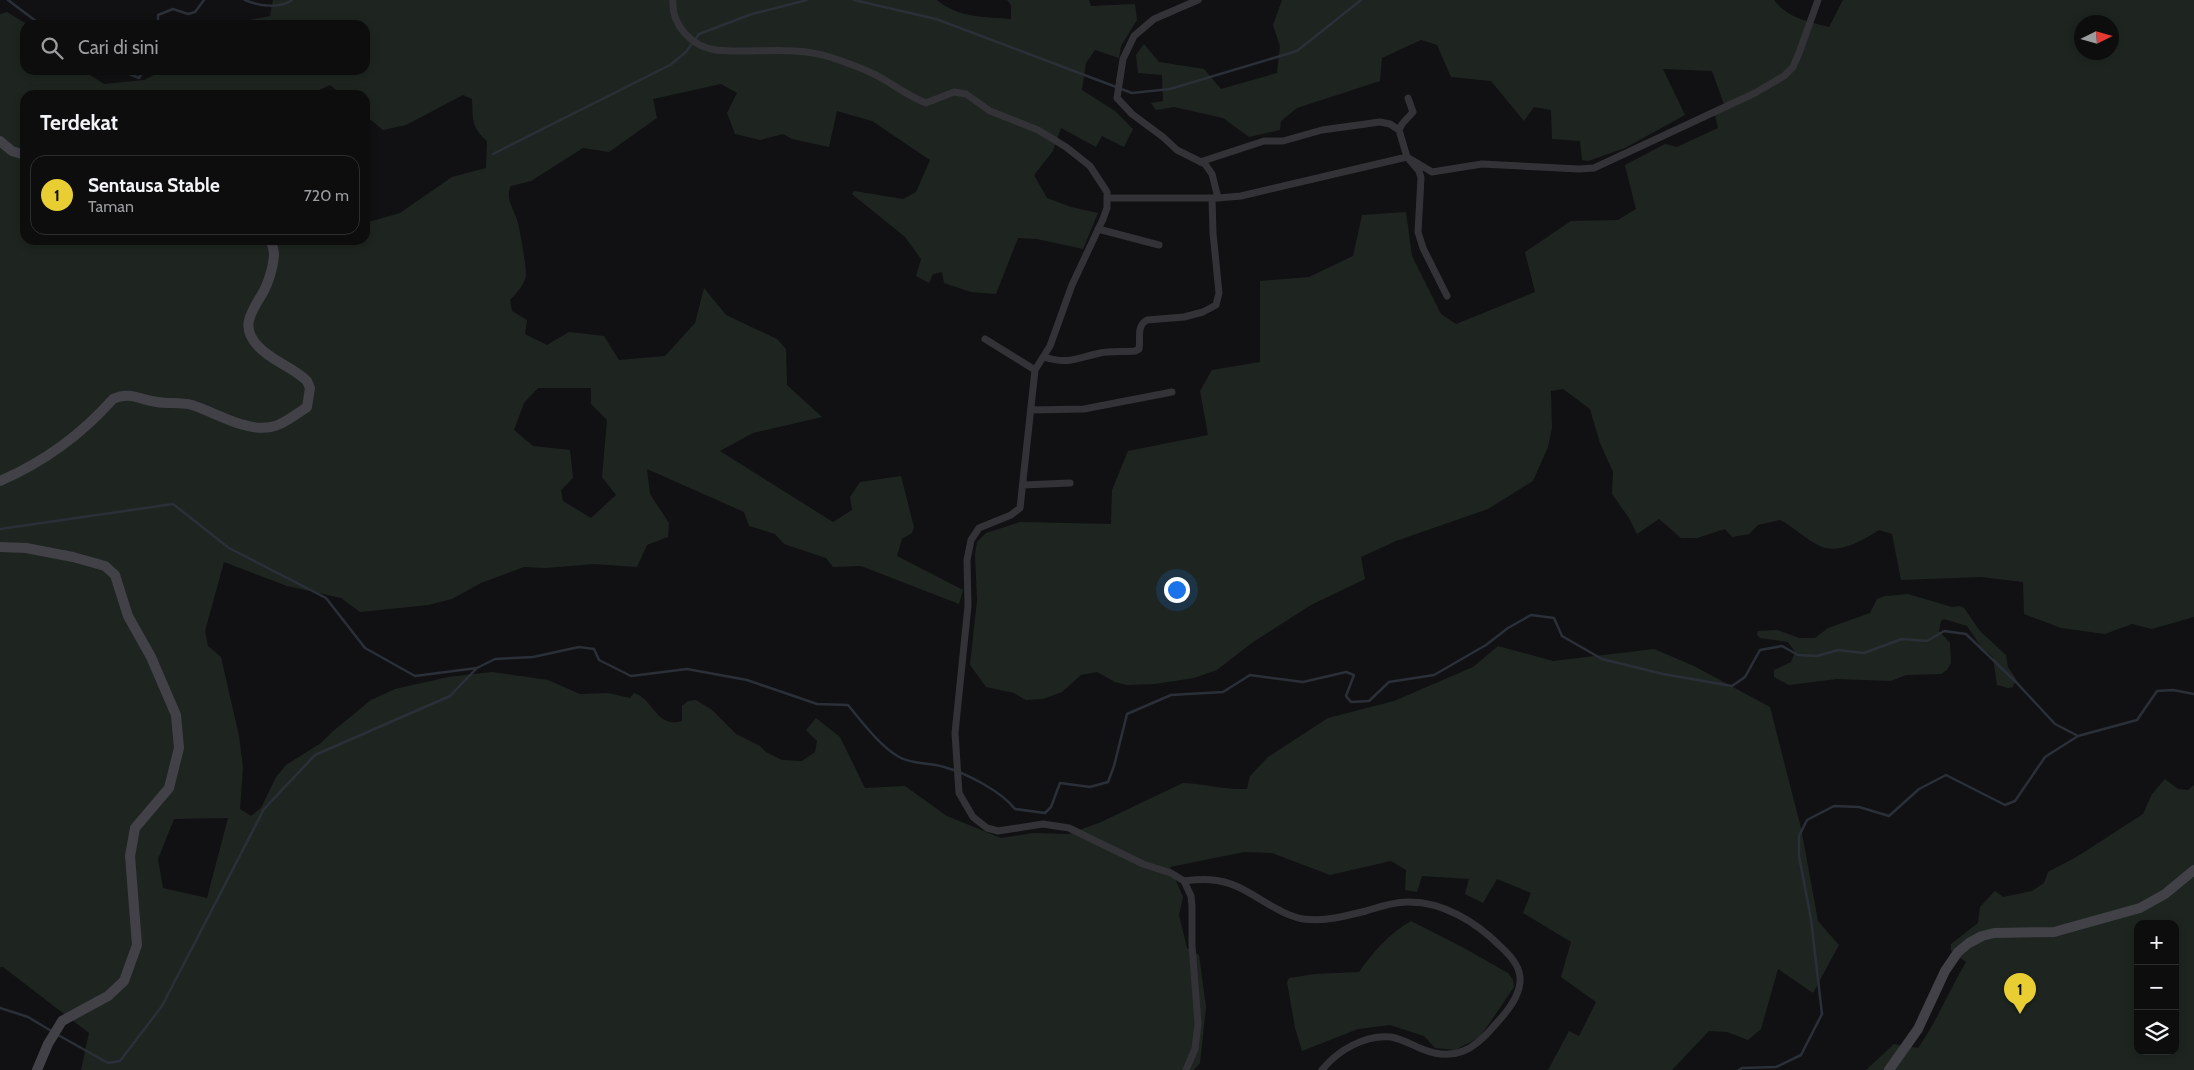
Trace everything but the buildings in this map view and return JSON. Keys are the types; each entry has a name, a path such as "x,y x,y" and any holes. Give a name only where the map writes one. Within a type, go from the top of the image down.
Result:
{"street":[{"path":"673,0 673,12 676,21 688,36 714,50 792,50 830,58 874,74 926,103 954,92 966,94 990,111 1038,130 1080,156 1090,166 1105,188 1108,198 1107,208 1072,285 1054,336 1044,357 1035,370 1020,508 1011,515 979,528 968,550 968,606 955,734 956,767 960,793 969,811 986,828 998,831 1043,824 1069,828 1143,864 1171,873 1184,881 1191,896 1192,946 1198,1010 1195,1049 1186,1070"},
{"path":"1044,357 1055,361 1070,362 1101,353 1136,351 1139,349 1140,326 1143,322 1192,315 1216,305 1219,293 1212,232 1215,198 1212,174 1205,164 1177,150 1132,114 1117,98 1123,59 1134,36 1154,19 1198,0"},
{"path":"1108,198 1215,198 1250,194 1407,157 1432,172 1482,164 1579,169 1594,168 1755,93 1784,76 1793,67 1818,0"},
{"path":"1399,130 1413,112 1408,98"},
{"path":"1200,162 1264,141 1283,141 1322,130 1380,122 1390,124 1399,130 1407,157 1416,166 1421,178 1418,225 1420,240 1447,296"},
{"path":"0,141 12,151 20,153"},
{"path":"1098,229 1159,245"},
{"path":"0,481 73,439 113,399 120,395 132,395 158,403 178,402 205,410 224,419 261,427 278,425 307,407 310,388 307,381 258,346 250,335 248,321 270,275 274,254 272,245"},
{"path":"985,339 1035,370"},
{"path":"1031,410 1084,410 1172,392"},
{"path":"1023,485 1070,483"},
{"path":"0,547 26,548 72,557 105,566 115,575 128,616 151,657 176,715 179,748 169,788 135,828 130,856 137,945 124,981 108,996 62,1020 48,1044 37,1070"},
{"path":"1889,1070 1918,1029 1945,970 1958,952 1969,943 1982,936 1994,933 2054,932 2140,908 2165,894 2194,870"},
{"path":"1184,881 1209,879 1225,882 1236,886 1286,914 1312,920 1342,917 1405,902 1434,905 1466,920 1492,938 1516,964 1520,979 1516,995 1505,1013 1481,1042 1475,1046 1460,1052 1436,1054 1396,1038 1370,1038 1342,1051 1322,1070"}],"shaded area":[{"path":"273,0 937,0 945,6 972,16 1011,19 1011,5 1007,0 1089,0 1091,6 1135,4 1137,20 1121,46 1119,58 1095,50 1086,63 1082,90 1115,111 1133,129 1124,147 1102,136 1096,147 1061,128 1053,151 1034,175 1047,198 1071,207 1098,213 1083,249 1037,239 1018,238 996,294 971,292 944,283 942,272 933,274 929,283 916,276 921,259 905,237 852,194 854,191 903,199 916,192 930,160 872,121 837,111 829,147 792,139 783,134 760,140 735,134 727,113 737,93 721,84 653,99 657,118 609,152 583,148 531,181 511,186 509,191 509,200 519,227 526,274 523,285 510,300 512,311 527,320 525,334 547,345 569,332 604,336 619,360 665,356 695,323 704,288 726,315 777,339 786,349 787,385 822,417 753,433 720,451 833,522 852,510 850,497 860,482 901,476 914,527 912,533 902,539 897,556 963,590 959,604 861,566 833,567 826,558 784,544 775,534 749,526 744,512 647,469 650,494 669,523 668,537 647,545 637,567 594,564 546,568 524,567 481,583 452,599 428,605 360,612 341,598 287,586 224,562 205,631 208,646 221,657 239,736 243,767 240,809 251,816 261,808 276,777 286,765 321,743 371,700 395,689 448,677 492,672 548,680 580,694 608,693 630,698 634,693 641,696 666,721 673,722 682,721 682,706 688,701 696,700 712,710 736,734 782,760 802,761 815,752 817,741 806,730 816,718 840,737 865,788 905,786 947,816 1001,838 1033,833 1069,834 1101,822 1183,783 1247,789 1250,776 1268,757 1328,718 1394,701 1473,667 1498,646 1553,661 1654,649 1694,666 1770,707 1801,828 1818,921 1839,945 1813,993 1778,969 1761,1029 1748,1040 1727,1032 1709,1031 1672,1070 1548,1070 1569,1031 1579,1036 1596,1002 1561,977 1571,942 1523,913 1531,893 1497,879 1483,903 1465,894 1469,879 1422,876 1417,892 1405,890 1406,870 1391,861 1330,875 1272,853 1244,852 1170,867 1183,897 1179,915 1187,948 1199,955 1206,1007 1200,1063 1194,1070 81,1070 89,1033 3,967 0,967 0,14 7,12 20,20 20,75 90,75 104,84 144,80 154,75 370,75 370,20 249,20 270,16","holes":["538,388 591,388 591,404 607,420 602,477 616,495 591,518 563,501 561,490 573,478 570,450 533,446 514,430 524,403","228,818 207,898 163,888 158,859 174,819"]},
{"path":"1282,0 1774,0 1792,15 1829,27 1843,0 2194,0 2194,617 2152,629 2132,624 2105,634 2061,628 2024,614 2023,582 1981,577 1901,580 1892,534 1879,530 1858,542 1835,549 1820,546 1780,520 1758,525 1749,534 1732,537 1725,529 1697,538 1681,538 1659,519 1637,534 1629,518 1612,494 1613,472 1600,443 1590,409 1563,389 1551,391 1552,428 1548,447 1533,481 1488,509 1396,541 1361,557 1365,579 1311,605 1253,642 1217,670 1194,678 1155,684 1127,685 1115,682 1097,672 1081,675 1062,692 1043,699 1026,700 1014,693 986,687 970,665 977,600 975,554 977,542 986,533 1020,522 1111,524 1112,490 1128,451 1208,435 1200,391 1212,370 1260,362 1260,281 1309,277 1353,256 1362,215 1406,212 1412,256 1441,314 1456,324 1535,292 1525,252 1571,221 1618,220 1636,209 1625,165 1665,144 1677,147 1718,128 1715,115 1726,110 1712,71 1663,69 1685,115 1625,148 1588,161 1582,160 1580,141 1552,139 1551,110 1534,107 1524,121 1491,81 1451,77 1437,45 1421,40 1382,58 1380,81 1297,108 1281,121 1280,130 1249,137 1223,118 1174,107 1156,110 1151,103 1163,101 1162,75 1138,73 1136,55 1144,44 1159,62 1204,69 1221,89 1277,73 1280,46 1273,25"},
{"path":"1908,594 1952,607 1960,606 1964,608 1980,631 2006,655 2008,667 2016,679 2013,687 2008,688 1997,685 1993,657 1982,648 1967,626 1944,619 1941,621 1939,631 1950,643 1951,663 1947,670 1941,674 1906,675 1891,681 1837,679 1789,685 1774,677 1774,670 1791,662 1795,652 1788,642 1760,638 1757,635 1758,631 1777,630 1799,638 1815,638 1828,628 1870,613 1877,599 1885,596"},
{"path":"2165,779 2178,789 2188,790 2194,785 2194,1070 1866,1070 1894,1044 1918,1048 1966,962 1951,951 1951,944 1978,923 1980,907 1995,891 2003,897 2032,891 2044,883 2048,872 2078,856 2143,814 2152,794"},
{"path":"1411,921 1508,973 1513,980 1514,987 1480,1037 1455,1050 1435,1048 1424,1036 1390,1025 1358,1029 1302,1051 1295,1028 1287,982 1289,978 1315,974 1359,972 1382,944"}],"waterway":[{"path":"8,0 34,20"},
{"path":"158,20 158,15 173,9 188,14 195,12 204,0"},
{"path":"245,0 269,6 282,5 292,0"},
{"path":"493,154 670,65 686,52 699,34 752,14 807,0"},
{"path":"854,0 936,19 1132,93 1170,89 1297,51 1361,0"},
{"path":"132,75 139,78 141,75"},
{"path":"0,529 173,504 229,548 326,598 365,648 415,676 477,668 495,659 533,657 579,647 594,649 599,660 631,676 687,669 747,680 817,704 848,705 878,740 899,757 909,761 953,770 992,789 1015,809 1045,813 1051,807 1060,783 1090,787 1108,782 1127,714 1171,695 1223,692 1250,675 1303,682 1346,672 1354,675 1346,696 1351,702 1369,701 1389,682 1434,675 1486,645 1508,628 1531,615 1554,618 1562,636 1602,659 1663,674 1732,686 1745,677 1760,650 1782,646 1798,655 1817,656 1838,650 1864,653 1902,639 1927,641 1944,631 1966,634 2016,682 2055,724 2078,736"},
{"path":"58,1035 108,1063 120,1061 162,1006 264,809 315,755 450,696 476,669"},
{"path":"1739,1070 1742,1068 1776,1067 1801,1055 1822,1014 1811,919 1799,856 1799,836 1807,820 1834,806 1859,807 1889,816 1919,789 1946,775 2005,805 2015,801 2045,757 2078,736 2137,720 2157,691 2173,690 2194,694"},
{"path":"0,1008 28,1017 53,1032"}],"place":[{"name":"Sentausa Stable","path":"2020,1014"}]}
